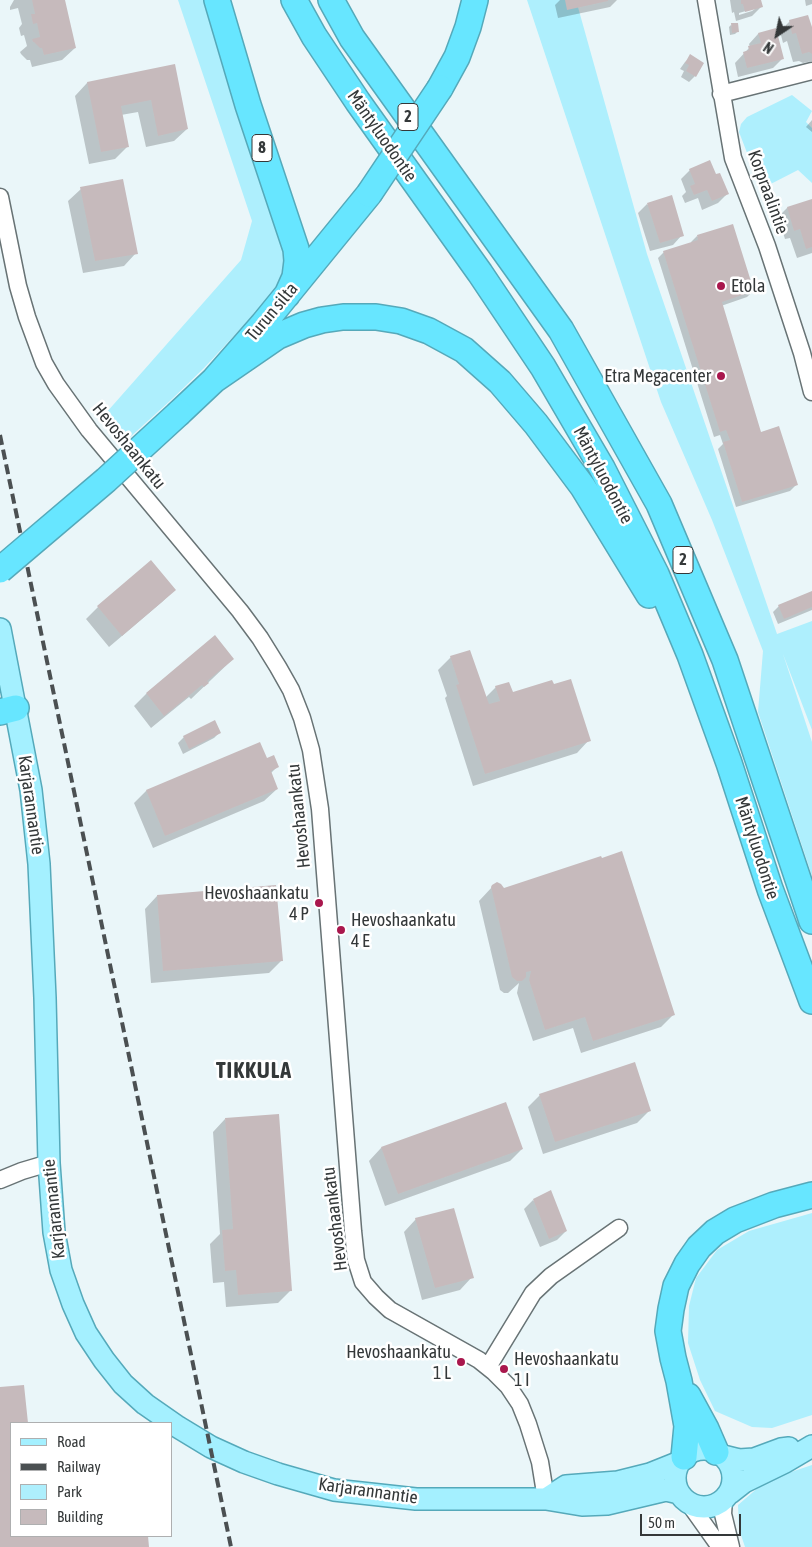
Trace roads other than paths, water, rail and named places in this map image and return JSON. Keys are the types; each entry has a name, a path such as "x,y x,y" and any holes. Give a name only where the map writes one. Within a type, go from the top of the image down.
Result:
{"highway":[{"name":"8","path":"217,0 245,96 296,250 295,277 287,295"},
{"name":"Mäntyluodontie","path":"294,0 314,36 358,102 480,273 542,367 602,468 656,574 690,655 729,763 770,890 812,1001"},
{"name":"Mäntyluodontie","path":"331,0 352,38 561,330 659,504 725,660 812,921"},
{"name":"Turun silta","path":"0,570 106,480 214,380 287,295 369,194 440,88 457,57 475,0"},
{"path":"214,380 278,336 304,325 342,317 376,317 401,321 429,331 464,350 500,382 536,424 583,487 640,579 676,645 690,655"},
{"path":"774,1205 812,1181"},
{"path":"682,1460 686,1426 679,1380 668,1332 676,1286 687,1264 699,1248 715,1232 735,1220 774,1205 812,1195"},
{"path":"679,1380 720,1454"}],"main road":[{"name":"Karjarannantie","path":"0,629 8,710 31,790 39,864 45,998 49,1162 54,1232 61,1270 86,1334 104,1360 123,1384 145,1404 170,1422"},
{"name":"Karjarannantie","path":"172,1424 211,1447 244,1462 334,1490 416,1499 546,1499 582,1505 607,1504 666,1490 684,1497"},
{"path":"682,1460 676,1474 676,1485 684,1497 703,1507 713,1506 744,1482 785,1462 812,1446"},
{"path":"546,1499 566,1486 618,1482 650,1474 682,1460 693,1451 705,1449 738,1460 754,1459 781,1449 812,1446"},
{"path":"720,1454 731,1465 733,1472 734,1480 727,1496"}],"street":[{"name":"Korpraalintie","path":"706,0 733,158 767,246 802,352 812,392"},
{"path":"721,94 812,72"},
{"name":"Hevoshaankatu","path":"0,196 26,317 44,362 52,376 89,430 212,576 255,631 291,690 302,718 311,750 319,800 353,1231 356,1260 364,1282 390,1310 479,1360 508,1386 520,1404 528,1424 540,1462 546,1499"},
{"path":"0,1180 49,1162"},
{"path":"488,1367 533,1294 551,1276 619,1228"},
{"path":"727,1496 723,1514 731,1547"},
{"path":"684,1497 720,1547"}],"railway":[{"path":"0,435 231,1547"}],"place":[{"name":"Etola","path":"721,286"},
{"name":"Etra Megacenter","path":"721,376"},
{"name":"Hevoshaankatu 4 P","path":"319,903"},
{"name":"Hevoshaankatu 4 E","path":"341,930"},
{"name":"Hevoshaankatu 1 L","path":"461,1362"},
{"name":"Hevoshaankatu 1 I","path":"504,1369"}],"district":[{"name":"TIKKULA","path":"254,1071"}]}
